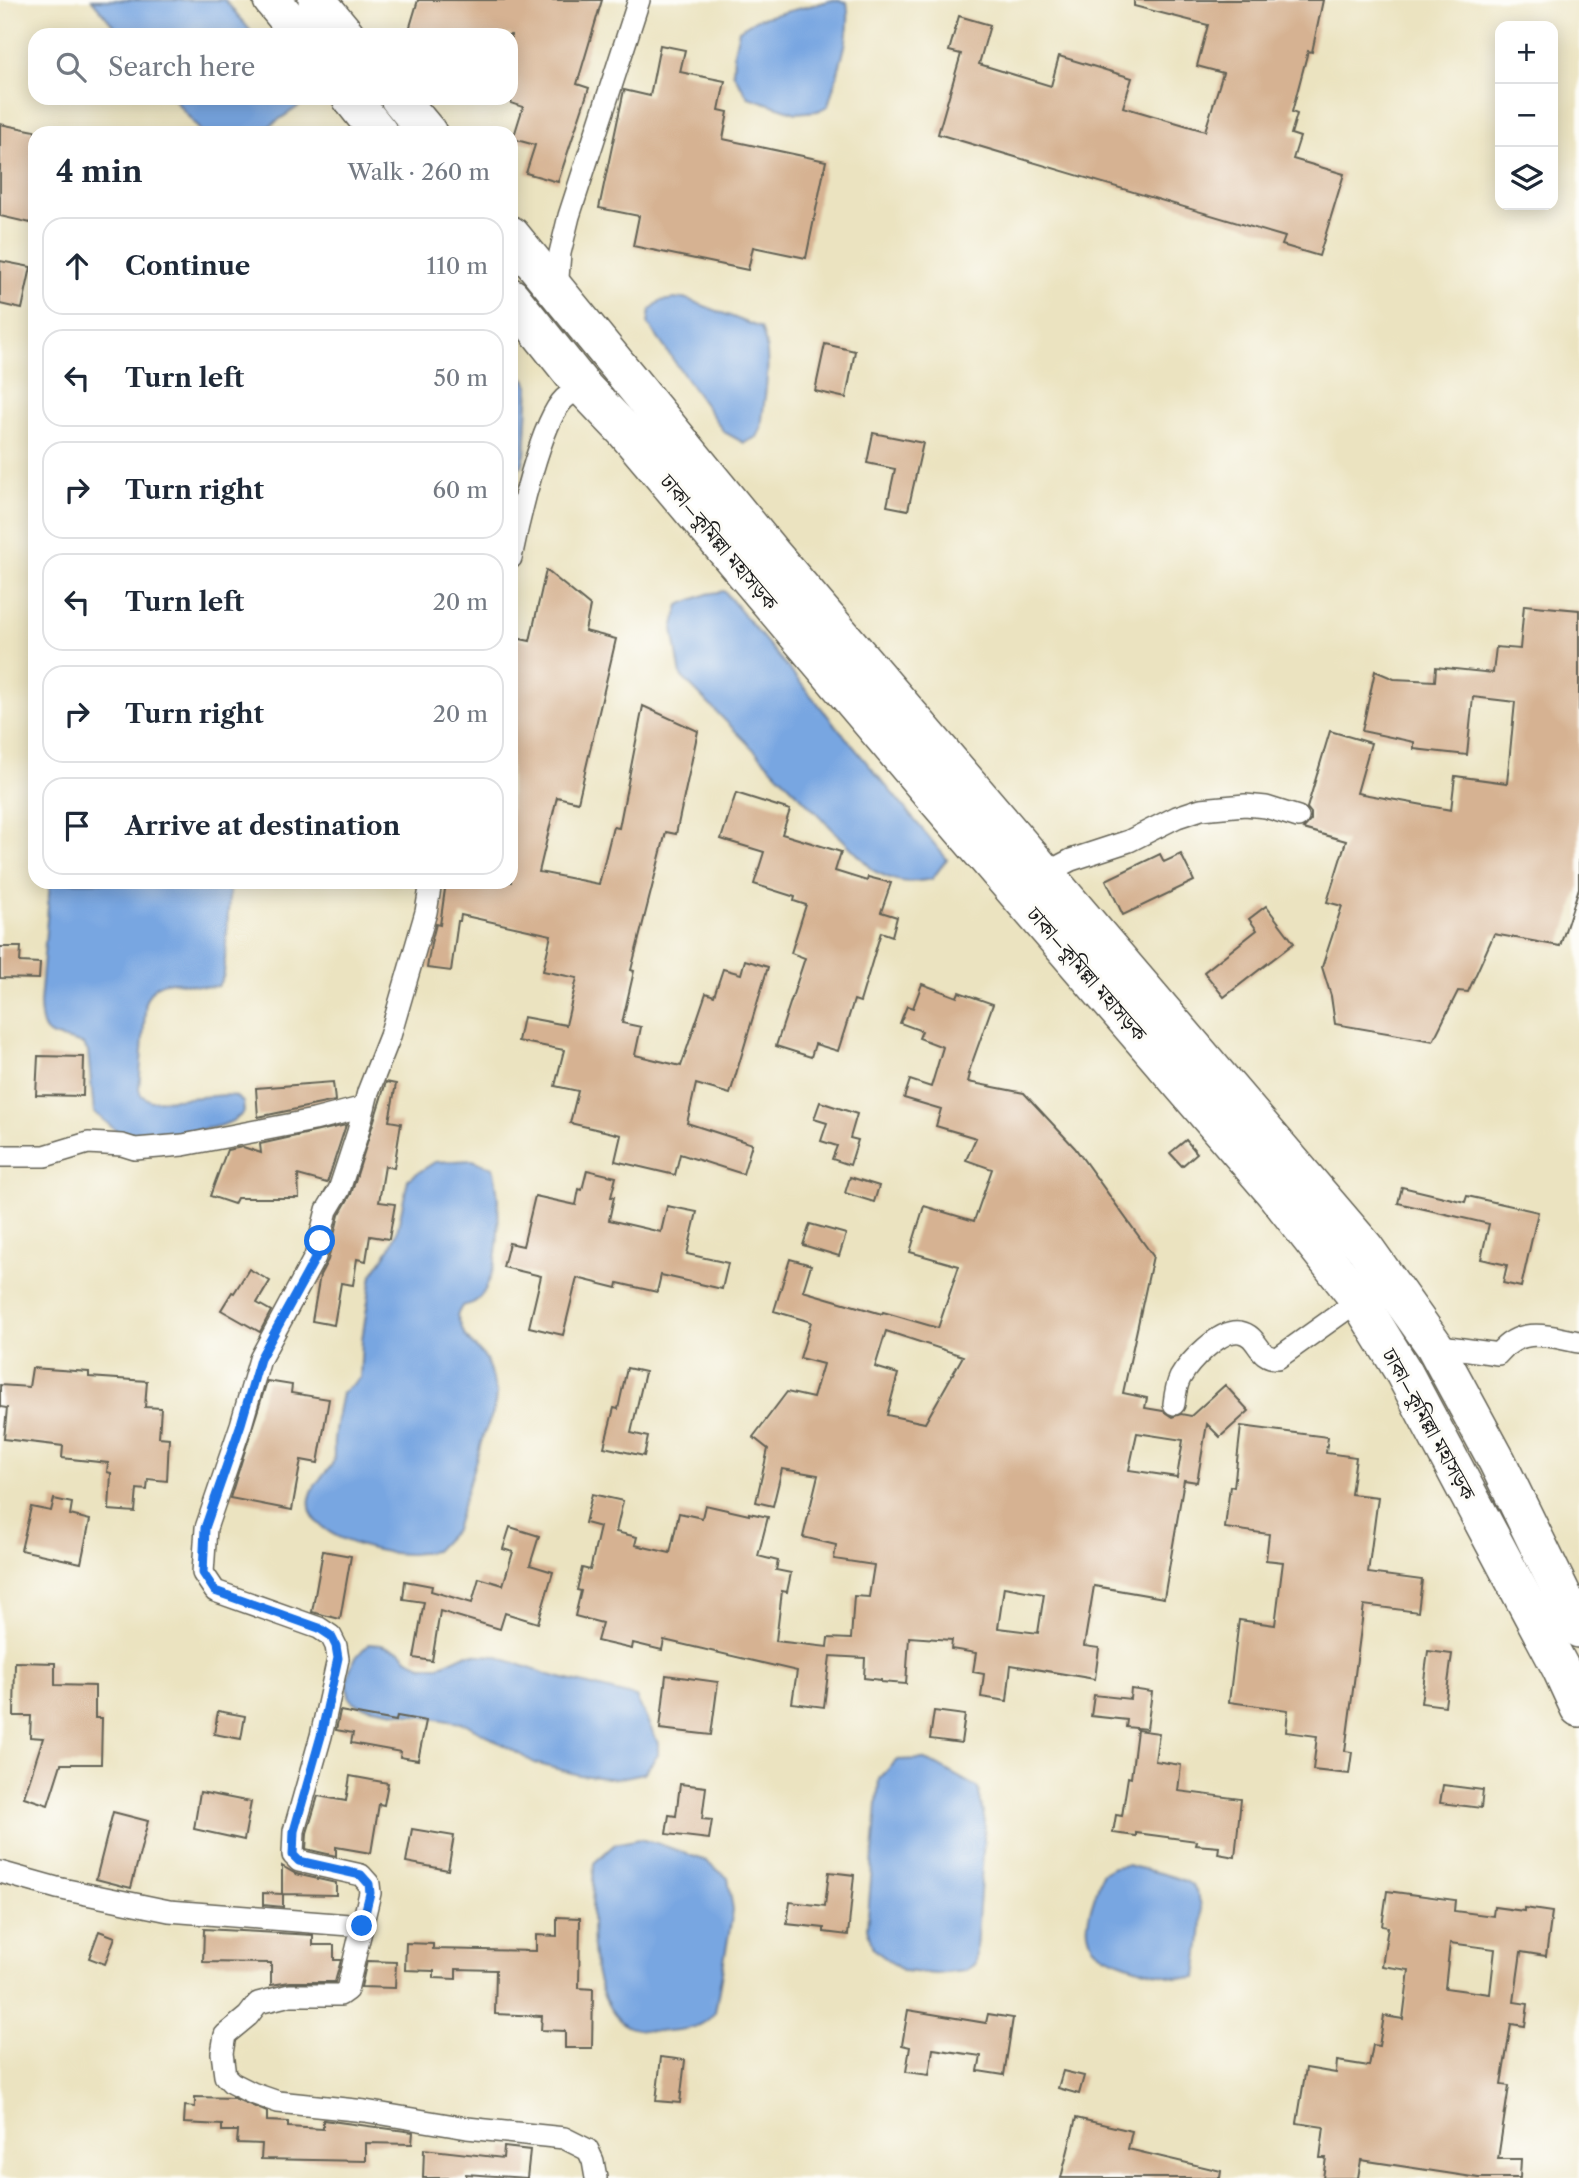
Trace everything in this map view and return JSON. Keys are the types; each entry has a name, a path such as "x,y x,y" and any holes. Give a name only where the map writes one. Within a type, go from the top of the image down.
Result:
{"highway":[{"path":"272,0 295,28"},
{"path":"317,0 340,28"},
{"path":"357,105 373,126"},
{"path":"405,105 422,126"},
{"name":"ঢাকা–কুমিল্লা মহাসড়ক","path":"518,245 772,554 1365,1248 1433,1345 1497,1461 1579,1629"},
{"name":"ঢাকা–কুমিল্লা মহাসড়ক","path":"518,307 583,387 625,431 924,785 1274,1192 1359,1300 1404,1373 1561,1669 1579,1708"}],"street":[{"path":"557,292 559,264 569,216 639,0"},
{"path":"518,529 531,475 545,435 564,399 583,387"},
{"path":"1044,874 1071,860 1129,841 1177,817 1201,809 1245,805 1266,807 1298,817"},
{"path":"430,889 426,912 390,1035 339,1191 327,1210 316,1257 260,1359 205,1528 203,1548 203,1573 215,1591 319,1628 331,1636 336,1646 338,1658 333,1682 294,1831 292,1848 293,1855 299,1861 361,1875 369,1884 370,1893 346,1990 340,1995 290,1995 258,2003 225,2035 222,2053 225,2076 232,2083 278,2102 365,2111 467,2128 564,2138 588,2150 596,2178"},
{"path":"0,1156 45,1156 88,1143 122,1145 135,1149 183,1145 314,1120 365,1107"},
{"path":"1174,1404 1179,1380 1185,1370 1218,1338 1232,1332 1240,1332 1250,1336 1269,1358 1278,1358 1359,1300"},
{"path":"1433,1345 1498,1354 1507,1343 1520,1336 1545,1335 1579,1342"},
{"path":"0,1872 57,1888 169,1911 362,1926"}],"water":[{"path":"92,0 225,0 248,28 115,28"},
{"path":"833,0 847,2 848,28 828,106 818,111 796,113 748,97 733,73 739,30 757,19"},
{"path":"179,105 301,105 269,126 196,126"},
{"path":"684,298 761,328 768,365 761,429 757,437 744,443 724,432 648,324 650,310 660,301"},
{"path":"518,374 525,379 529,387 522,466 518,467"},
{"path":"724,591 947,859 932,879 902,881 874,871 681,676 673,629 679,605 707,594"},
{"path":"49,889 230,889 224,975 218,986 168,982 153,990 146,1000 139,1089 141,1095 151,1101 235,1096 243,1102 244,1112 221,1125 150,1143 125,1136 94,1112 88,1052 84,1045 46,1032 40,1003"},
{"path":"473,1160 493,1168 498,1198 498,1237 491,1274 485,1289 475,1301 462,1306 457,1315 465,1336 486,1359 497,1394 493,1413 483,1436 455,1530 435,1551 408,1554 363,1547 331,1533 319,1523 311,1512 310,1498 315,1486 333,1462 335,1428 342,1393 360,1378 362,1339 372,1275 397,1232 408,1179 435,1162"},
{"path":"369,1644 400,1651 408,1659 424,1666 439,1666 465,1654 495,1656 549,1675 636,1697 658,1743 658,1755 644,1773 616,1779 579,1775 535,1763 466,1724 361,1706 350,1699 348,1675 357,1656"},
{"path":"922,1759 978,1788 985,1822 975,1964 964,1971 936,1974 903,1971 873,1949 867,1928 879,1779 897,1760"},
{"path":"639,1839 706,1861 728,1878 733,1911 715,2012 705,2022 694,2027 664,2031 626,2026 612,2012 596,1972 592,1926 594,1863 615,1844"},
{"path":"1127,1865 1178,1878 1190,1884 1196,1892 1202,1914 1202,1928 1196,1978 1174,1977 1127,1964 1102,1953 1092,1944 1088,1919 1102,1874 1114,1867"}],"building":[{"path":"418,0 602,0 577,84 589,88 558,182 526,173 535,145 518,140 517,126 523,107 517,105 518,28 410,28"},
{"path":"1134,0 1323,0 1312,52 1308,51 1292,112 1297,114 1291,134 1300,137 1293,159 1344,174 1319,256 1282,245 1285,237 938,134 961,54 949,51 959,16 990,25 979,64 1051,86 1059,56 1132,78 1123,107 1205,131 1223,73 1197,66 1208,25 1134,6"},
{"path":"660,45 685,50 680,72 725,81 719,110 728,112 723,139 826,161 806,258 753,247 748,270 633,246 639,216 599,208 624,90 650,96"},
{"path":"0,124 28,130 28,222 0,216"},
{"path":"0,261 28,266 22,309 0,304"},
{"path":"825,344 855,351 846,398 815,391"},
{"path":"873,433 923,443 908,510 887,506 895,469 867,463"},
{"path":"546,570 590,606 585,631 616,639 578,802 557,797 539,872 599,884 613,827 619,828 643,706 698,731 676,834 666,832 631,970 634,971 622,1023 641,1027 635,1055 681,1066 706,993 714,996 723,969 741,974 745,960 768,967 730,1094 696,1084 687,1123 752,1144 743,1174 680,1154 675,1175 615,1161 621,1135 570,1123 578,1091 555,1086 564,1050 518,1041 523,1017 566,1025 577,978 543,971 551,935 461,915 451,971 427,968 436,924 440,925 445,889 518,889 518,638 530,641"},
{"path":"1524,605 1579,610 1579,888 1560,946 1494,934 1468,992 1458,991 1433,1041 1335,1024 1331,996 1322,967 1342,906 1327,902 1346,841 1303,829 1311,820 1311,813 1307,808 1330,731 1371,743 1357,793 1451,810 1455,776 1507,783 1515,702 1473,697 1467,755 1414,749 1414,742 1362,731 1375,671 1394,679 1435,681 1436,667 1493,673 1496,647 1520,649"},
{"path":"736,793 790,810 782,834 841,852 835,871 867,881 868,877 891,883 881,912 897,917 892,936 881,932 860,1002 854,1000 838,1051 815,1044 811,1057 776,1046 805,958 791,953 806,905 794,901 795,897 754,884 764,852 721,839"},
{"path":"1160,854 1164,862 1181,854 1194,881 1123,915 1106,880"},
{"path":"1266,906 1294,943 1224,997 1204,972 1257,930 1249,919"},
{"path":"0,947 21,947 20,962 40,963 39,979 0,978"},
{"path":"922,984 957,997 959,992 993,1004 968,1074 968,1082 1024,1093 1075,1148 1153,1256 1123,1393 1147,1398 1145,1408 1163,1411 1172,1417 1181,1414 1191,1416 1225,1385 1249,1411 1220,1437 1207,1424 1197,1482 1184,1480 1164,1598 1094,1586 1084,1646 1099,1648 1095,1679 1011,1665 1007,1701 981,1697 984,1674 973,1672 976,1653 951,1649 952,1640 909,1637 906,1684 864,1678 865,1658 830,1656 824,1707 792,1703 797,1671 664,1640 662,1650 633,1643 632,1649 597,1641 602,1623 575,1616 581,1591 577,1590 582,1568 590,1570 600,1527 585,1523 592,1494 623,1501 616,1532 637,1537 635,1545 670,1553 679,1513 702,1518 705,1505 768,1517 758,1556 778,1561 776,1570 791,1573 787,1592 782,1591 776,1641 827,1647 828,1638 851,1639 854,1596 869,1597 874,1565 834,1559 836,1545 803,1537 818,1475 782,1469 773,1506 756,1502 768,1449 753,1437 787,1392 813,1398 823,1364 800,1358 811,1322 774,1311 790,1259 811,1265 803,1291 938,1328 959,1266 910,1252 924,1206 974,1221 992,1169 966,1160 976,1138 936,1126 941,1109 904,1098 910,1080 931,1087 943,1047 919,1038 922,1031 900,1023 907,1006 913,1008","holes":["886,1331 963,1356 925,1423 887,1415 898,1374 875,1367","1137,1433 1183,1440 1177,1477 1129,1470","1004,1587 1044,1594 1038,1633 998,1628"]},
{"path":"38,1056 84,1057 83,1096 36,1095"},
{"path":"333,1082 335,1101 258,1117 256,1088"},
{"path":"386,1082 396,1084 389,1121 401,1123 394,1168 385,1166 379,1202 395,1204 389,1239 370,1236 366,1261 357,1259 353,1285 341,1283 334,1325 312,1321 320,1275 328,1260 339,1215 351,1194"},
{"path":"820,1102 857,1114 850,1138 858,1140 850,1165 832,1159 837,1146 821,1141 827,1123 814,1119"},
{"path":"346,1125 327,1183 298,1175 299,1198 237,1198 234,1204 210,1196 227,1150 243,1147 261,1153 260,1144"},
{"path":"1186,1140 1197,1153 1182,1166 1170,1153"},
{"path":"587,1170 616,1177 609,1220 661,1232 667,1206 697,1212 687,1254 728,1263 722,1289 661,1275 657,1292 618,1283 617,1288 577,1278 563,1335 529,1327 541,1276 503,1267 509,1243 523,1246 535,1196 576,1205"},
{"path":"850,1177 879,1186 874,1202 845,1193"},
{"path":"1402,1187 1465,1202 1467,1196 1538,1212 1521,1287 1503,1283 1507,1265 1481,1259 1489,1224 1398,1203"},
{"path":"810,1224 846,1234 839,1256 803,1245"},
{"path":"249,1269 270,1281 257,1303 271,1311 260,1332 221,1310"},
{"path":"32,1368 89,1372 89,1377 147,1381 145,1407 161,1408 159,1437 169,1438 167,1481 148,1479 147,1490 137,1489 135,1512 109,1510 111,1473 107,1472 108,1463 62,1458 63,1446 4,1439 7,1408 0,1407 0,1385 29,1387"},
{"path":"627,1368 645,1372 631,1433 648,1437 644,1456 604,1447 614,1408 618,1409"},
{"path":"267,1381 292,1385 291,1393 329,1399 318,1463 301,1460 292,1510 230,1498"},
{"path":"1241,1426 1328,1437 1326,1453 1356,1457 1351,1494 1378,1497 1368,1573 1422,1580 1418,1612 1364,1605 1345,1751 1352,1752 1349,1774 1313,1770 1317,1736 1286,1732 1288,1710 1229,1702 1239,1620 1275,1625 1283,1562 1266,1560 1269,1534 1225,1528 1230,1486 1234,1487"},
{"path":"54,1499 72,1503 70,1515 90,1520 81,1563 21,1550 31,1507 51,1511"},
{"path":"510,1527 539,1536 530,1565 553,1572 538,1623 505,1613 500,1629 440,1611 432,1661 414,1658 424,1602 403,1599 405,1581 432,1586 431,1591 472,1603 479,1578 503,1585 513,1552 503,1549"},
{"path":"323,1551 351,1556 340,1619 312,1612"},
{"path":"1428,1651 1452,1654 1445,1706 1421,1703"},
{"path":"15,1662 55,1663 55,1685 95,1686 95,1718 102,1718 101,1764 61,1764 48,1805 24,1797 43,1738 30,1737 31,1716 14,1716"},
{"path":"666,1675 718,1682 711,1735 660,1729"},
{"path":"1131,1689 1152,1692 1147,1729 1126,1727 1127,1720 1091,1716 1094,1695 1130,1699"},
{"path":"218,1711 245,1716 241,1739 214,1734"},
{"path":"340,1711 396,1721 397,1716 426,1721 418,1760 400,1757 401,1752 351,1743 353,1733 336,1730"},
{"path":"934,1711 965,1715 961,1743 930,1739"},
{"path":"1137,1730 1159,1733 1155,1761 1181,1765 1178,1791 1241,1799 1235,1857 1218,1854 1219,1847 1196,1845 1197,1841 1136,1833 1136,1836 1113,1833 1116,1815 1122,1816 1128,1777 1131,1778"},
{"path":"350,1776 388,1783 384,1805 379,1804 371,1853 336,1847 336,1856 306,1849 307,1833 318,1796 346,1801"},
{"path":"680,1784 706,1787 702,1819 712,1820 709,1839 666,1834 669,1815 676,1816"},
{"path":"1443,1785 1483,1790 1481,1808 1440,1803"},
{"path":"200,1792 251,1802 244,1840 194,1829"},
{"path":"113,1812 148,1821 131,1888 96,1879"},
{"path":"412,1829 454,1836 448,1870 406,1862"},
{"path":"282,1866 296,1874 336,1883 336,1895 283,1894 283,1907 263,1905 263,1893 282,1894"},
{"path":"829,1872 854,1875 848,1935 824,1932 824,1928 787,1924 790,1902 825,1906"},
{"path":"1387,1891 1455,1900 1454,1911 1493,1916 1494,1907 1552,1912 1546,1956 1521,1952 1514,2002 1528,2004 1525,2026 1511,2024 1501,2085 1509,2086 1498,2159 1521,2159 1520,2178 1479,2178 1361,2160 1358,2178 1323,2178 1326,2158 1320,2158 1324,2127 1297,2123 1306,2068 1336,2073 1337,2061 1369,2066 1373,2045 1379,2046 1384,2016 1403,2019 1409,1970 1382,1966 1388,1927 1382,1926","holes":["1450,1943 1495,1949 1490,1994 1445,1988"]},
{"path":"557,1917 580,1918 579,1988 593,1989 592,2048 565,2048 565,2031 541,2030 542,2016 495,2014 496,1970 456,1969 456,1979 434,1978 434,1971 405,1970 406,1943 433,1944 433,1949 536,1951 536,1935 557,1936"},
{"path":"204,1929 313,1935 313,1945 334,1945 334,1960 341,1960 335,1982 290,1982 271,1985 271,1963 203,1962"},
{"path":"99,1931 115,1937 105,1964 89,1958"},
{"path":"367,1961 396,1962 395,1988 361,1987"},
{"path":"908,2010 986,2023 988,2014 1013,2018 1004,2075 978,2071 981,2056 933,2049 929,2075 906,2072 910,2047 902,2045"},
{"path":"661,2057 685,2060 680,2103 656,2101"},
{"path":"1063,2071 1084,2076 1079,2094 1058,2088"},
{"path":"195,2097 234,2098 267,2112 267,2121 288,2122 288,2127 323,2129 323,2120 413,2132 412,2144 366,2143 366,2161 261,2159 262,2144 237,2143 238,2131 222,2131 222,2125 184,2123 185,2106 195,2107"},
{"path":"1076,2118 1132,2131 1128,2149 1221,2171 1220,2178 1061,2178"},
{"path":"504,2147 530,2150 527,2178 466,2174 466,2178 423,2178 424,2149 503,2158"}],"route":[{"path":"320,1241 316,1257 260,1359 205,1528 203,1573 215,1591 319,1628 331,1636 336,1646 338,1658 333,1682 294,1831 292,1848 293,1855 299,1861 361,1875 369,1884 370,1893 362,1926"}]}
